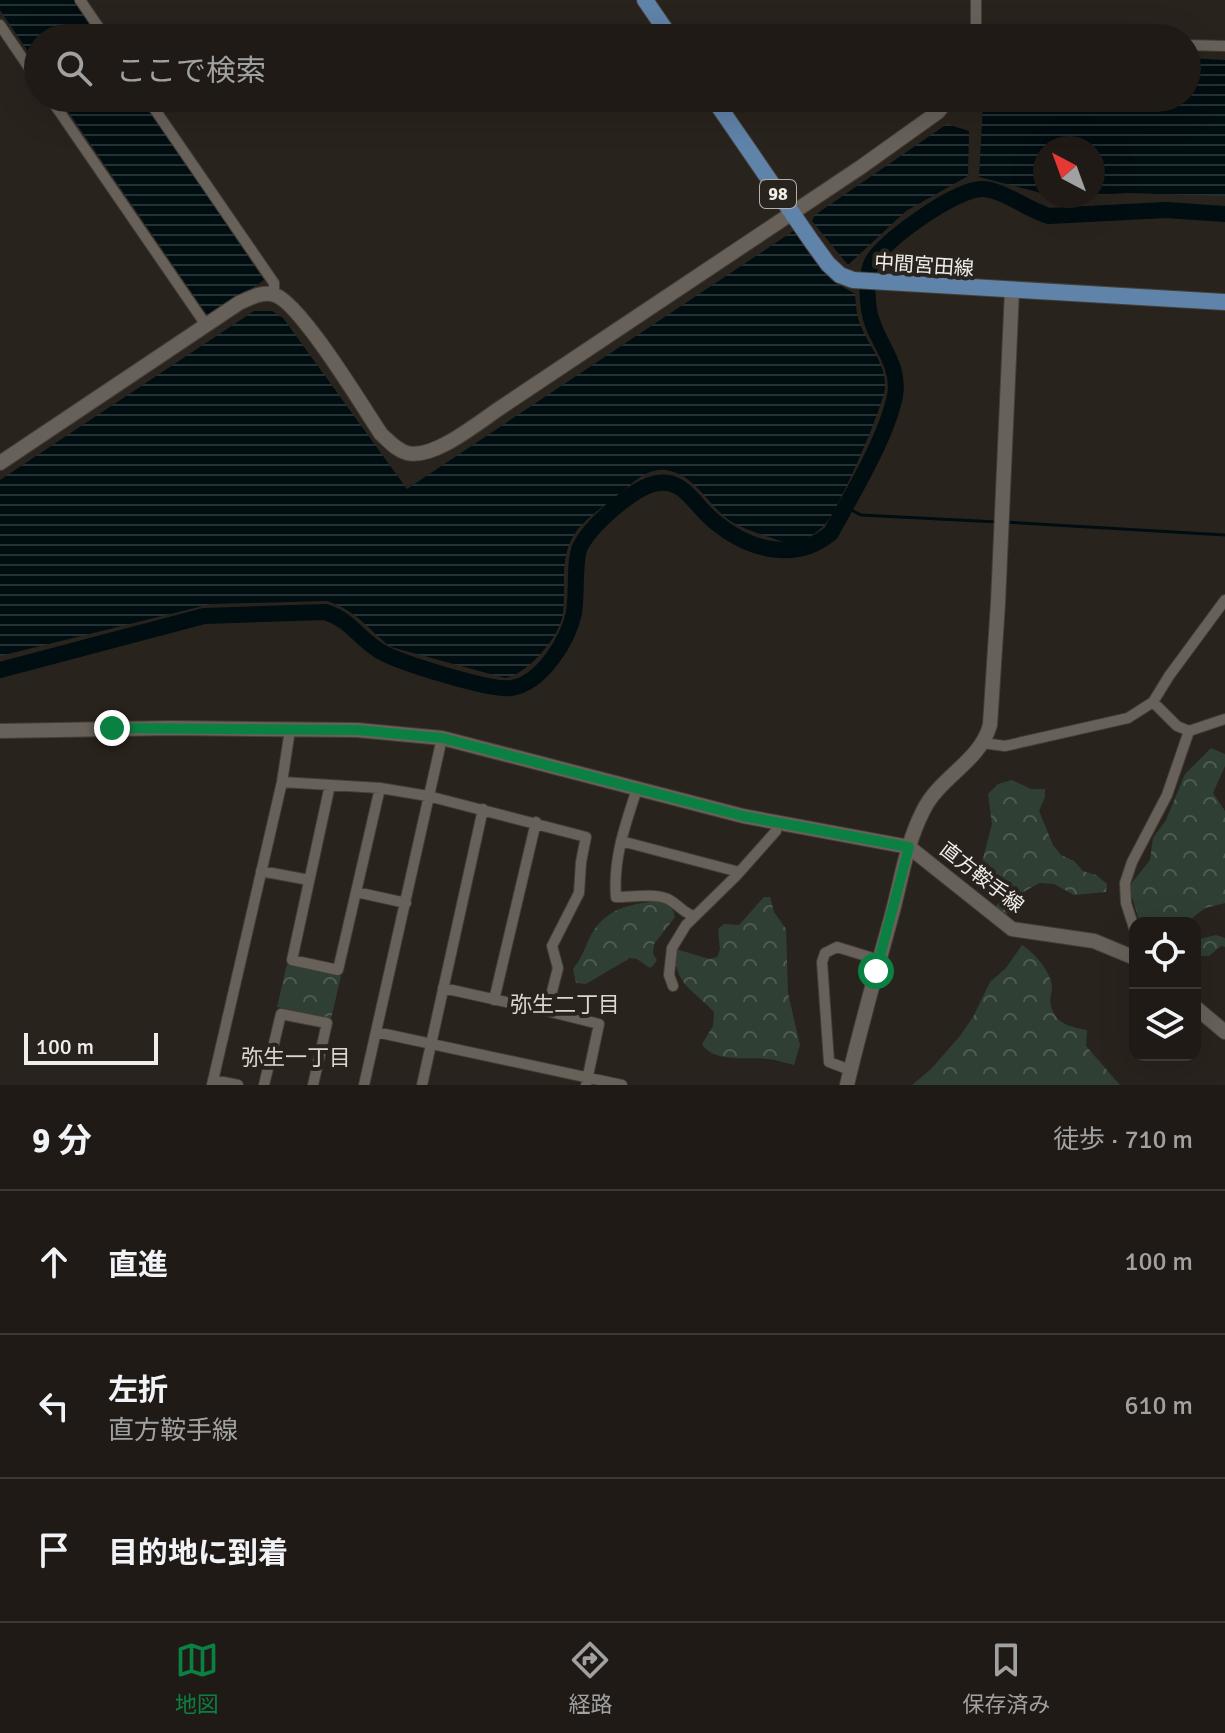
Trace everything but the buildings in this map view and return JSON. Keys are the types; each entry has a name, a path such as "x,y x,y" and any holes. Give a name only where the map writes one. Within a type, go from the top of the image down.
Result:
{"main road":[{"path":"645,0 661,24"},
{"name":"中間宮田線","path":"723,112 828,264 840,275 853,280 1225,302"}],"street":[{"path":"80,0 96,24"},
{"path":"976,0 976,24"},
{"path":"0,25 24,60"},
{"path":"1201,45 1225,46"},
{"path":"60,112 206,325"},
{"path":"157,112 274,283 274,295"},
{"path":"0,463 256,295 274,295 297,312 381,434 397,449 409,454 443,446 938,112"},
{"path":"879,960 837,947 825,953 822,962 829,1062 848,1078 909,847 930,799 983,743 990,725 1012,290"},
{"path":"983,743 1005,746 1128,718 1153,702 1225,600"},
{"path":"1153,702 1177,726 1189,731 1225,719"},
{"name":"直方鞍手線","path":"0,731 157,728 357,730 442,738 743,816 909,847 1012,929 1094,941 1129,956"},
{"path":"238,1085 213,1082 282,782 290,730"},
{"path":"1130,917 1125,883 1132,862 1167,795 1189,731"},
{"path":"364,1085 442,738"},
{"path":"282,782 380,788 428,796 586,837 579,893 552,946 558,968 547,1011"},
{"path":"330,785 292,960 338,970 380,788"},
{"path":"637,789 621,841 615,879 616,897 661,897 671,901 683,913 694,916"},
{"path":"422,1085 483,809"},
{"path":"494,1000 536,822"},
{"path":"673,986 669,975 672,948 686,925 776,831 777,822"},
{"path":"621,841 739,872"},
{"path":"261,871 309,880"},
{"path":"356,892 406,903"},
{"path":"443,988 599,1024 586,1081"},
{"path":"1201,1012 1225,1032"},
{"path":"264,1085 281,1014 327,1023 313,1085"},
{"path":"376,1032 586,1081 622,1085"}],"green space":[{"path":"1211,748 1225,754 1225,766 1213,793 1225,811 1225,903 1205,908 1194,917 1138,917 1130,891 1131,884 1150,860 1153,838 1166,820 1185,774"},
{"path":"1012,780 1031,789 1045,789 1039,811 1053,845 1083,871 1096,875 1107,884 1106,892 1074,895 1054,884 1039,883 1020,894 1005,917 994,910 1005,893 984,873 981,866 992,824 988,794 998,784"},
{"path":"764,897 770,897 774,912 786,929 788,993 800,1045 794,1065 768,1059 723,1057 707,1050 702,1044 713,1026 714,1012 686,985 677,970 676,949 709,959 717,957 720,950 718,929 724,924 739,925"},
{"path":"665,900 671,904 675,917 654,944 653,954 657,960 653,966 650,968 630,958 586,984 576,983 573,969 591,935 606,917 623,908"},
{"path":"1216,935 1225,938 1225,947 1221,946 1209,956 1201,956 1201,939"},
{"path":"1022,945 1049,975 1052,987 1050,1004 1056,1017 1070,1026 1087,1030 1086,1046 1120,1085 912,1085 960,1036 990,982 1006,968"},
{"path":"287,964 341,976 331,1019 277,1007"}],"shaded area":[{"path":"0,0 75,0 91,24 24,24 24,45 0,10"},
{"path":"1201,59 1225,60 1225,196 1105,194 1105,136 1033,136 1033,191 979,177 983,112 1201,112"},
{"path":"69,112 150,112 264,280 209,318"},
{"path":"947,124 969,131 968,176 906,211 848,265 812,221 815,215"},
{"path":"795,230 831,280 855,294 863,332 885,378 883,397 841,498 826,523 807,538 783,542 744,528 724,516 686,478 666,470 648,473 578,529 566,554 561,623 533,662 505,678 391,647 355,615 327,601 211,604 0,656 0,480 254,311 272,311 283,318 407,489"}],"waterway":[{"path":"0,670 204,616 325,612 341,619 378,650 404,661 484,685 500,688 522,685 533,679 552,660 566,636 574,613 580,547 614,508 648,486 658,483 676,485 728,532 757,546 787,550 802,548 831,533 876,448 895,396 891,362 869,310 870,267 891,241 922,217 956,197 982,189 998,192 1049,216 1166,210 1225,214"},
{"path":"845,507 861,515 998,522"},
{"path":"1005,522 1225,535"}],"district":[{"name":"弥生二丁目","path":"565,1004"},
{"name":"弥生一丁目","path":"296,1057"}],"route":[{"path":"112,728 357,730 442,738 743,816 909,847 876,971"}]}
